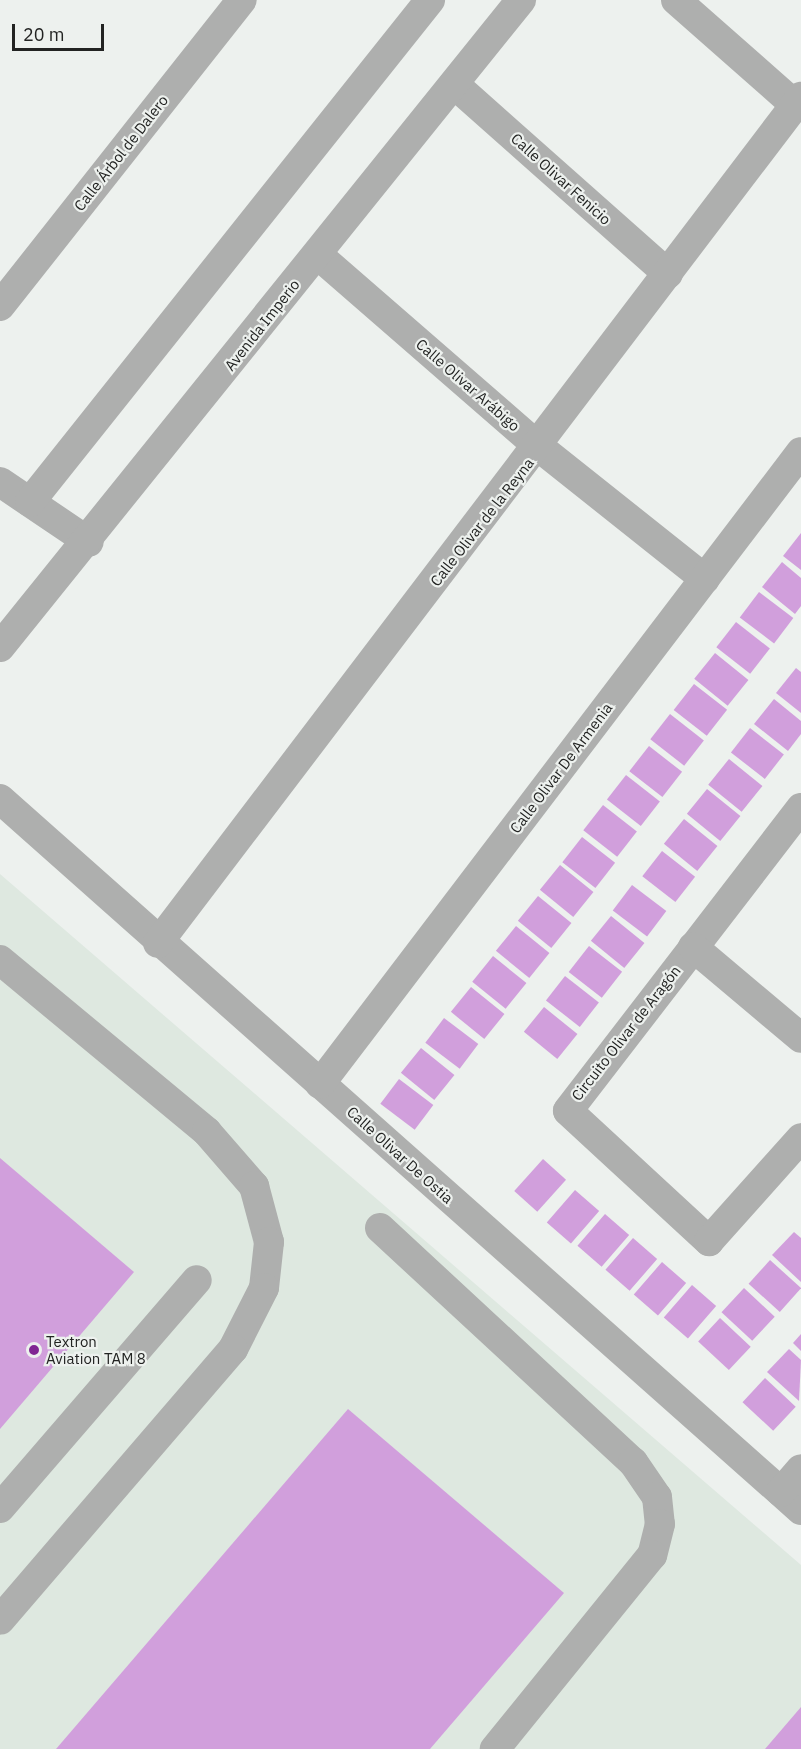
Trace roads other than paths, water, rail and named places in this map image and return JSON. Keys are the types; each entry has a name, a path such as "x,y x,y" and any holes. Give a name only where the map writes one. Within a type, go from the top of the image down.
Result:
{"street":[{"name":"Calle Árbol de Dalero","path":"0,306 242,0"},
{"path":"30,502 430,0"},
{"name":"Avenida Imperio","path":"0,647 89,543 520,0"},
{"path":"676,0 798,101"},
{"name":"Calle Olivar Fenicio","path":"454,84 668,274"},
{"name":"Calle Olivar de la Reyna","path":"158,942 539,447 798,101"},
{"name":"Calle Olivar Arábigo","path":"318,255 539,447 705,579"},
{"name":"Calle Olivar De Armenia","path":"320,1084 801,452"},
{"path":"0,482 89,543"},
{"name":"Calle Olivar De Ostia","path":"0,799 158,942 791,1501"},
{"name":"Circuito Olivar de Aragón","path":"801,808 569,1107 570,1116 709,1241 801,1138"},
{"path":"693,947 801,1038"},
{"path":"0,960 207,1132 254,1186 269,1242 264,1288 233,1349 0,1620"},
{"path":"380,1228 633,1462 657,1497 660,1524 652,1555 495,1749"},
{"path":"0,1508 197,1280"},
{"path":"791,1501 801,1469"}],"place":[{"name":"Textron Aviation TAM 8","path":"34,1350"}]}
